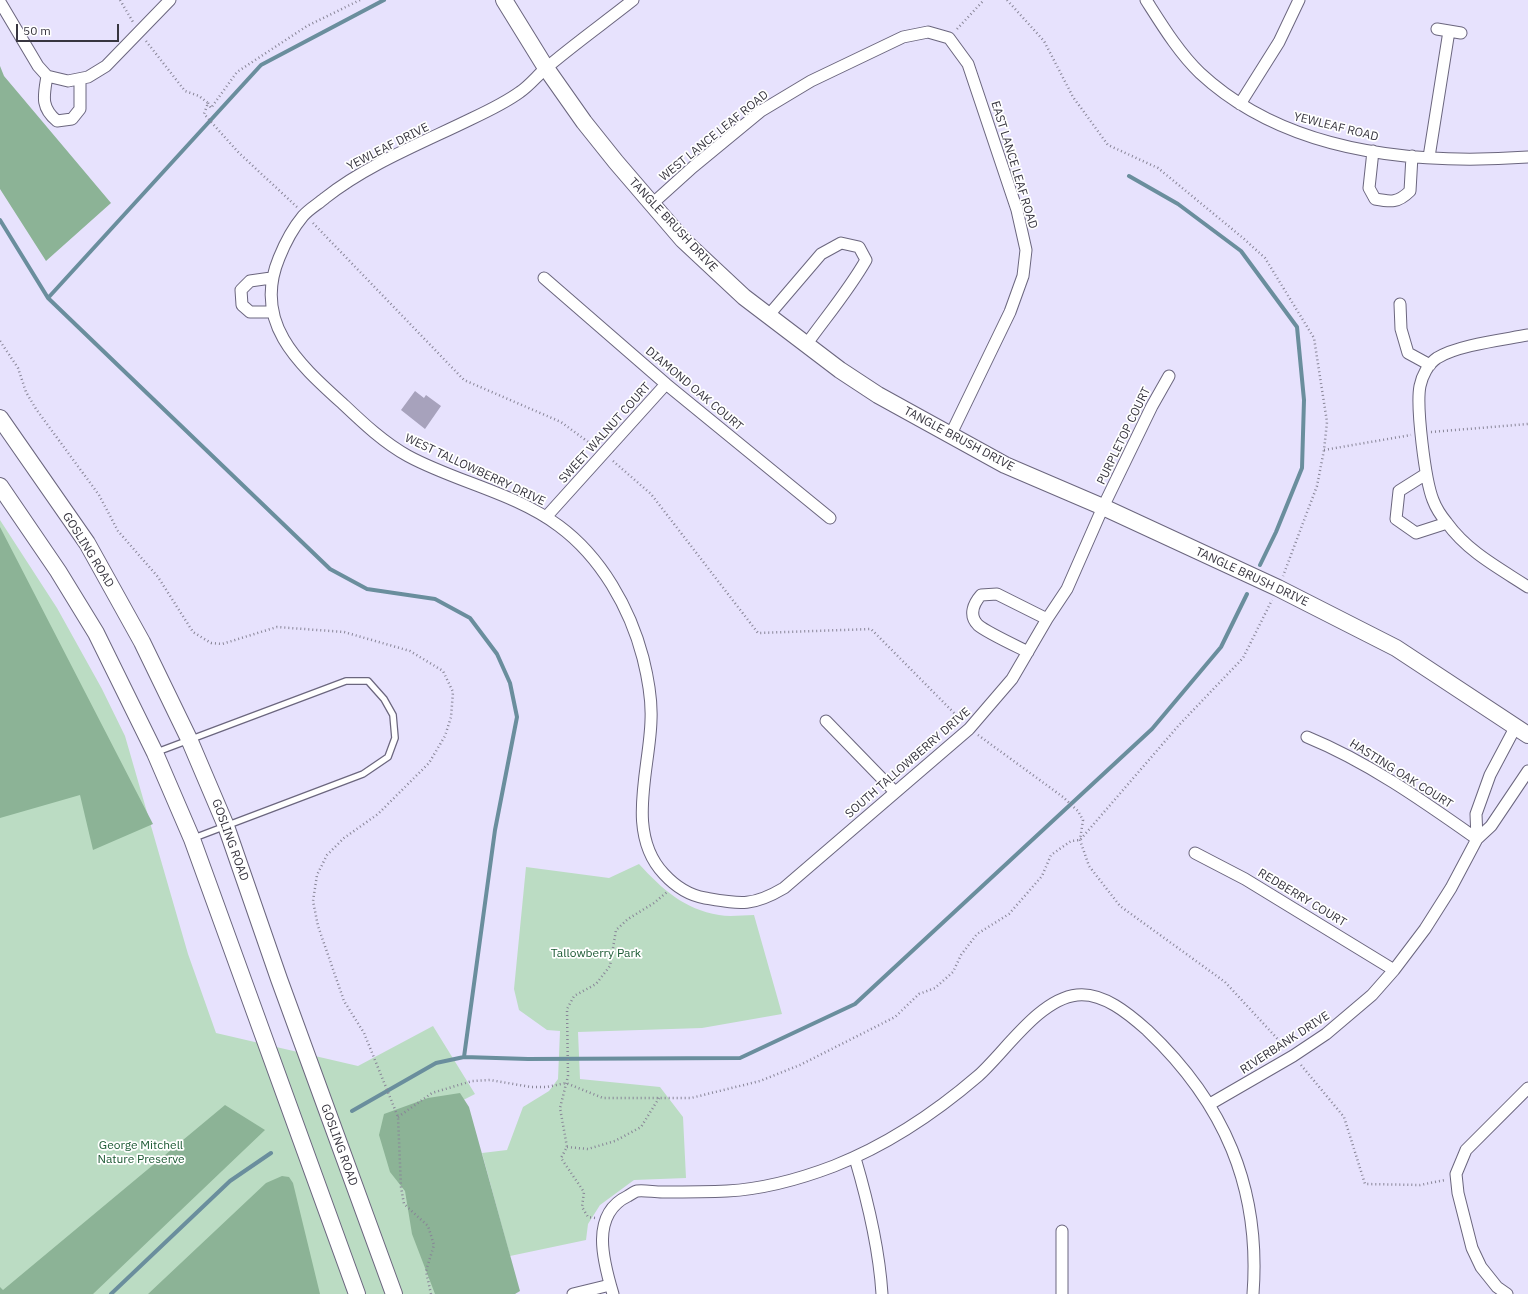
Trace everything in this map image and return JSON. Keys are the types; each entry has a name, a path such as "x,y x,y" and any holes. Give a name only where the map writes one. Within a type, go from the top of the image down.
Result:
{"main road":[{"name":"TANGLE BRUSH DRIVE","path":"504,0 546,68 589,128 683,240 710,266 768,316 806,345 878,395 1005,465 1278,588 1396,648 1522,730"},
{"name":"GOSLING ROAD","path":"0,418 86,543 142,642 189,739 226,826 278,978 394,1294"},
{"path":"0,486 58,570 96,633 155,753 192,839 357,1294"}],"street":[{"path":"0,2 38,66 48,76 68,81 88,78 106,66 170,0"},
{"path":"546,68 633,0"},
{"name":"YEWLEAF ROAD","path":"1146,0 1184,55 1200,72 1240,104 1267,120 1290,130 1319,139 1373,151 1412,156 1483,159 1528,157"},
{"path":"1240,104 1279,42 1299,0"},
{"path":"1437,29 1461,33"},
{"path":"1429,157 1449,31"},
{"name":"WEST LANCE LEAF ROAD","path":"652,204 693,167 761,111 797,89 903,37 928,32 949,38"},
{"name":"EAST LANCE LEAF ROAD","path":"949,38 968,64 1017,210 1026,250 1023,276 1010,312 950,436"},
{"name":"YEWLEAF DRIVE","path":"270,298 271,278 290,235 305,214 340,186 354,178 491,110 521,92 546,68"},
{"path":"48,76 44,97 47,113 57,121 72,119 80,109 80,79"},
{"path":"1373,151 1369,188 1376,199 1390,202 1402,199 1410,191 1412,156"},
{"path":"768,316 820,254 841,243 859,247 866,260 854,281 839,298 806,345"},
{"path":"271,278 250,282 241,290 242,305 250,312 272,312"},
{"name":"DIAMOND OAK COURT","path":"544,278 666,384 830,518"},
{"name":"WEST TALLOWBERRY DRIVE","path":"270,298 272,312 281,336 292,354 309,373 379,436 405,455 546,517 562,528 588,553 622,603 643,657 649,687 651,719 643,791 642,818 653,863 675,885 697,896 739,904 754,902 776,892"},
{"path":"1400,304 1401,329 1408,353 1430,365"},
{"path":"1528,335 1457,350 1436,358 1426,370 1420,385 1418,402 1426,474 1433,500 1447,523 1467,546 1528,587"},
{"name":"PURPLETOP COURT","path":"1103,508 1152,406 1169,376"},
{"name":"SWEET WALNUT COURT","path":"546,517 666,384"},
{"path":"1426,474 1399,491 1396,519 1416,533 1447,523"},
{"name":"SOUTH TALLOWBERRY DRIVE","path":"776,892 784,888 969,729 1012,679 1066,589 1103,508"},
{"path":"1028,652 978,625 972,612 974,603 982,595 997,594 1047,619"},
{"path":"826,721 895,792"},
{"path":"1477,839 1476,814 1490,775 1522,730"},
{"name":"HASTING OAK COURT","path":"1307,737 1346,754 1420,800 1477,839"},
{"name":"RIVERBANK DRIVE","path":"1210,1104 1293,1056 1326,1034 1372,995 1394,970 1425,929 1451,888 1477,839 1491,826 1528,771"},
{"name":"REDBERRY COURT","path":"1195,853 1245,879 1394,970"},
{"path":"573,1294 612,1289 603,1242 604,1220 608,1212 619,1200 637,1191 693,1192 751,1189 791,1180 855,1158 890,1139 937,1109 980,1075 1040,1014 1055,1002 1076,995 1093,996 1114,1005 1137,1021 1160,1043 1183,1069 1210,1104 1236,1156 1248,1199 1253,1241 1253,1294"},
{"path":"1507,1294 1497,1287 1481,1267 1472,1248 1458,1193 1456,1174 1466,1150 1528,1088"},
{"path":"855,1158 867,1200 875,1239 882,1294"},
{"path":"1062,1231 1062,1294"}],"lane":[{"path":"155,753 346,681 368,682 384,699 393,715 396,738 388,757 363,774 192,839"}],"path":[{"path":"120,0 139,32 184,91 199,96 208,103 211,108 237,72 307,26 360,0"},
{"path":"949,38 984,0"},
{"path":"208,103 204,114 239,153 305,214 464,380 561,422 604,453 651,494 758,633 871,629 969,729 1063,797 1078,811 1083,820 1080,840 1090,866 1120,906 1225,982 1293,1056 1344,1117 1365,1184 1420,1185 1441,1182 1456,1174"},
{"path":"0,341 18,368 26,392 36,409 99,495 118,531 158,577 194,632 211,643 222,644 276,627 344,632 410,651 443,671 453,692 451,717 445,736 429,763 378,814 344,838 327,855 317,875 313,901 318,926 344,1000 364,1033 378,1073 398,1117 401,1187 404,1204 415,1212 428,1226 434,1245 426,1271 431,1294"},
{"path":"604,1220 588,1217 582,1207 584,1192 561,1158 567,1147 560,1108 568,1076 567,1009 574,996 596,984 610,966 616,930 628,919 654,903 675,885"},
{"path":"567,1147 588,1149 615,1141 641,1127 659,1098"}],"green space":[{"path":"0,66 4,76 111,203 46,261 0,189"},
{"name":"George Mitchell Nature Preserve","path":"0,520 57,608 102,689 125,736 188,954 216,1033 358,1066 433,1026 475,1094 444,1110 499,1294 0,1294"},
{"path":"0,527 153,824 93,850 80,795 0,818"},
{"name":"Tallowberry Park","path":"639,864 666,890 675,897 695,908 723,916 754,915 782,1014 702,1028 578,1032 580,1079 660,1087 683,1117 686,1178 634,1180 600,1205 588,1224 586,1240 510,1256 482,1153 507,1150 523,1107 549,1091 558,1079 560,1031 547,1030 519,1010 514,989 526,867 609,878"},
{"path":"460,1093 469,1107 520,1291 515,1294 435,1294 412,1234 405,1191 390,1172 379,1135 384,1114 428,1098"},
{"path":"225,1105 265,1130 93,1294 0,1294 0,1287 3,1290"},
{"path":"282,1176 289,1177 293,1183 320,1294 148,1294 266,1183"}],"building":[{"path":"415,391 424,398 426,395 441,406 425,429 401,410"}],"waterway":[{"path":"48,298 261,65 384,0"},
{"path":"1129,176 1178,204 1241,251 1297,327 1304,400 1302,468 1276,532 1260,565"},
{"path":"0,220 48,298 330,569 367,589 435,599 470,618 497,654 510,683 517,717 495,830 464,1057"},
{"path":"352,1111 436,1063 464,1057 528,1059 740,1058 855,1004 1152,729 1221,647 1247,594"},
{"path":"111,1294 230,1181 271,1153"}]}
